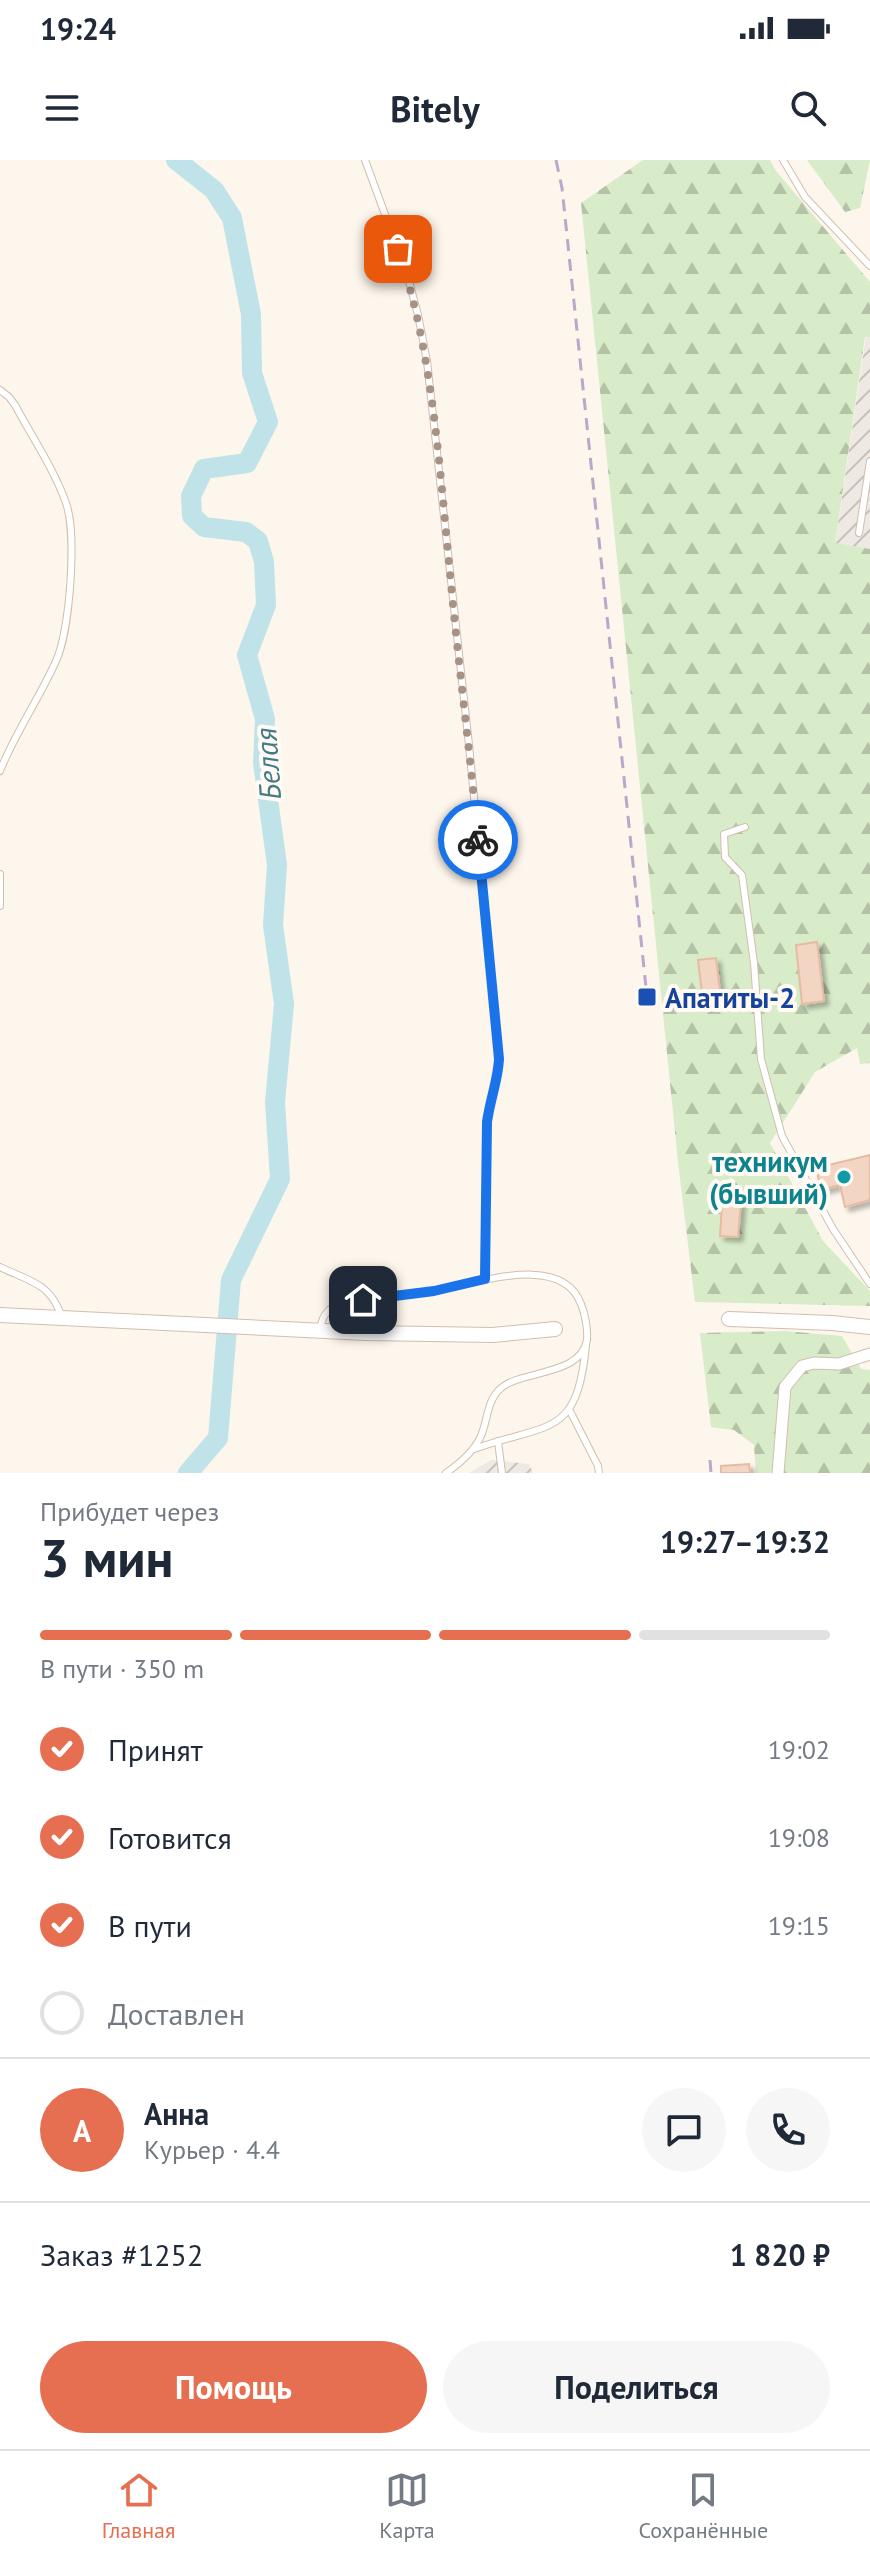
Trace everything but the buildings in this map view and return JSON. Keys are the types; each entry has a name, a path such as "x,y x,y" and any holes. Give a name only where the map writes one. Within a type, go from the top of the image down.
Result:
{"street":[{"path":"0,1315 320,1331 493,1335 555,1329"},
{"path":"729,1319 870,1327"},
{"path":"778,1473 785,1387 802,1366 839,1364 870,1354"}],"lane":[{"path":"365,160 418,315 438,447 499,1059 498,1079 487,1122 485,1279"},
{"path":"783,160 805,197 870,266"},
{"path":"0,390 15,405 60,489 70,515 71,534 62,646 0,771"},
{"path":"859,533 870,461"},
{"path":"745,827 724,834 723,842 725,857 742,875 754,963 761,1059 773,1104 782,1136 833,1229 870,1284"},
{"path":"0,874 0,906"},
{"path":"0,1267 48,1291 57,1301 62,1318"},
{"path":"320,1331 328,1311 343,1302 434,1291 485,1279 539,1275 567,1284 580,1301 587,1342 584,1374 570,1411 551,1426 472,1450"},
{"path":"446,1473 479,1440 492,1399 499,1389 521,1378 562,1366 577,1357 587,1342"},
{"path":"570,1411 599,1473"},
{"path":"498,1441 502,1473"}],"shaded area":[{"path":"866,336 870,337 870,549 835,544"},
{"path":"491,1460 529,1464 533,1473 469,1473"}],"green space":[{"path":"643,160 770,160 870,282 870,337 865,337 835,543 870,549 870,1063 860,1064 857,1048 815,1072 770,1143 823,1241 870,1291 870,1306 695,1302 678,1162 581,203"},
{"path":"807,160 870,160 860,208 845,212"},
{"path":"784,1331 842,1336 861,1369 870,1370 870,1473 756,1473 754,1445 734,1430 711,1427 700,1333"}],"waterway":[{"name":"Белая","path":"176,160 214,190 232,218 251,314 252,373 268,422 247,463 204,469 191,496 192,516 204,527 246,532 258,541 264,562 266,605 247,655 265,719 263,763 277,865 273,925 284,1004 275,1102 280,1179 231,1280 218,1438 188,1473"}],"railway":[{"path":"556,160 562,188 647,997"},
{"path":"710,1460 711,1473"}],"way so far":[{"path":"398,249 418,315 427,361 478,840"}],"place":[{"name":"Апатиты-2","path":"647,997"},
{"name":"техникум (бывший)","path":"844,1177"}],"route":[{"path":"363,1300 434,1291 485,1279 487,1122 498,1079 499,1059 478,840"}]}
